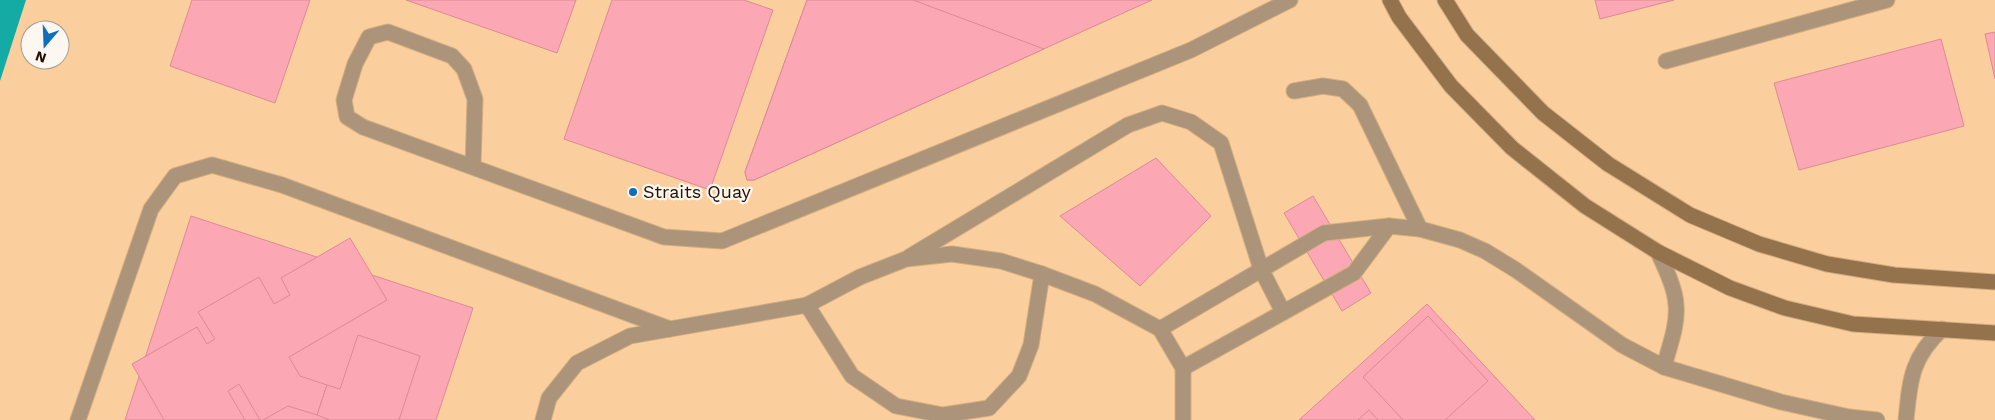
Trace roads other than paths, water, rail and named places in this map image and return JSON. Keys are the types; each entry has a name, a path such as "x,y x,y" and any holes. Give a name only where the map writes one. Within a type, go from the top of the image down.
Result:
{"main road":[{"path":"1390,0 1399,17 1451,86 1512,148 1585,206 1658,252 1730,288 1785,308 1853,324 1995,332"},
{"path":"1445,0 1467,35 1543,113 1608,164 1690,215 1758,244 1827,264 1894,276 1995,282"}],"street":[{"path":"473,168 475,99 464,68 452,56 388,32 369,37 355,64 344,100 347,117 363,127 473,168 664,238 722,241 1191,50 1290,0"},
{"path":"1666,61 1887,0"},
{"path":"1294,91 1323,86 1343,89 1360,105 1420,229"},
{"path":"543,420 549,398 577,363 630,336 807,305 860,277 906,259 1128,125 1162,114 1191,122 1221,142 1261,269 1283,312"},
{"path":"78,420 151,209 175,176 212,165 282,185 670,329"},
{"path":"1183,368 1354,273 1389,226"},
{"path":"1160,329 1324,233 1389,226 1420,229 1460,240 1484,251 1516,270 1622,345 1664,367 1780,402 1849,417 1877,420"},
{"path":"1658,252 1669,278 1676,303 1676,319 1664,367"},
{"path":"906,259 952,254 1001,261 1095,294 1160,329 1183,368 1183,420"},
{"path":"807,305 852,376 896,406 944,416 989,408 1019,376 1031,345 1042,274"},
{"path":"1906,420 1910,386 1918,356 1928,342 1942,329"}],"water":[{"path":"0,0 26,0 0,81"}],"place":[{"name":"Straits Quay","path":"633,192"}]}
